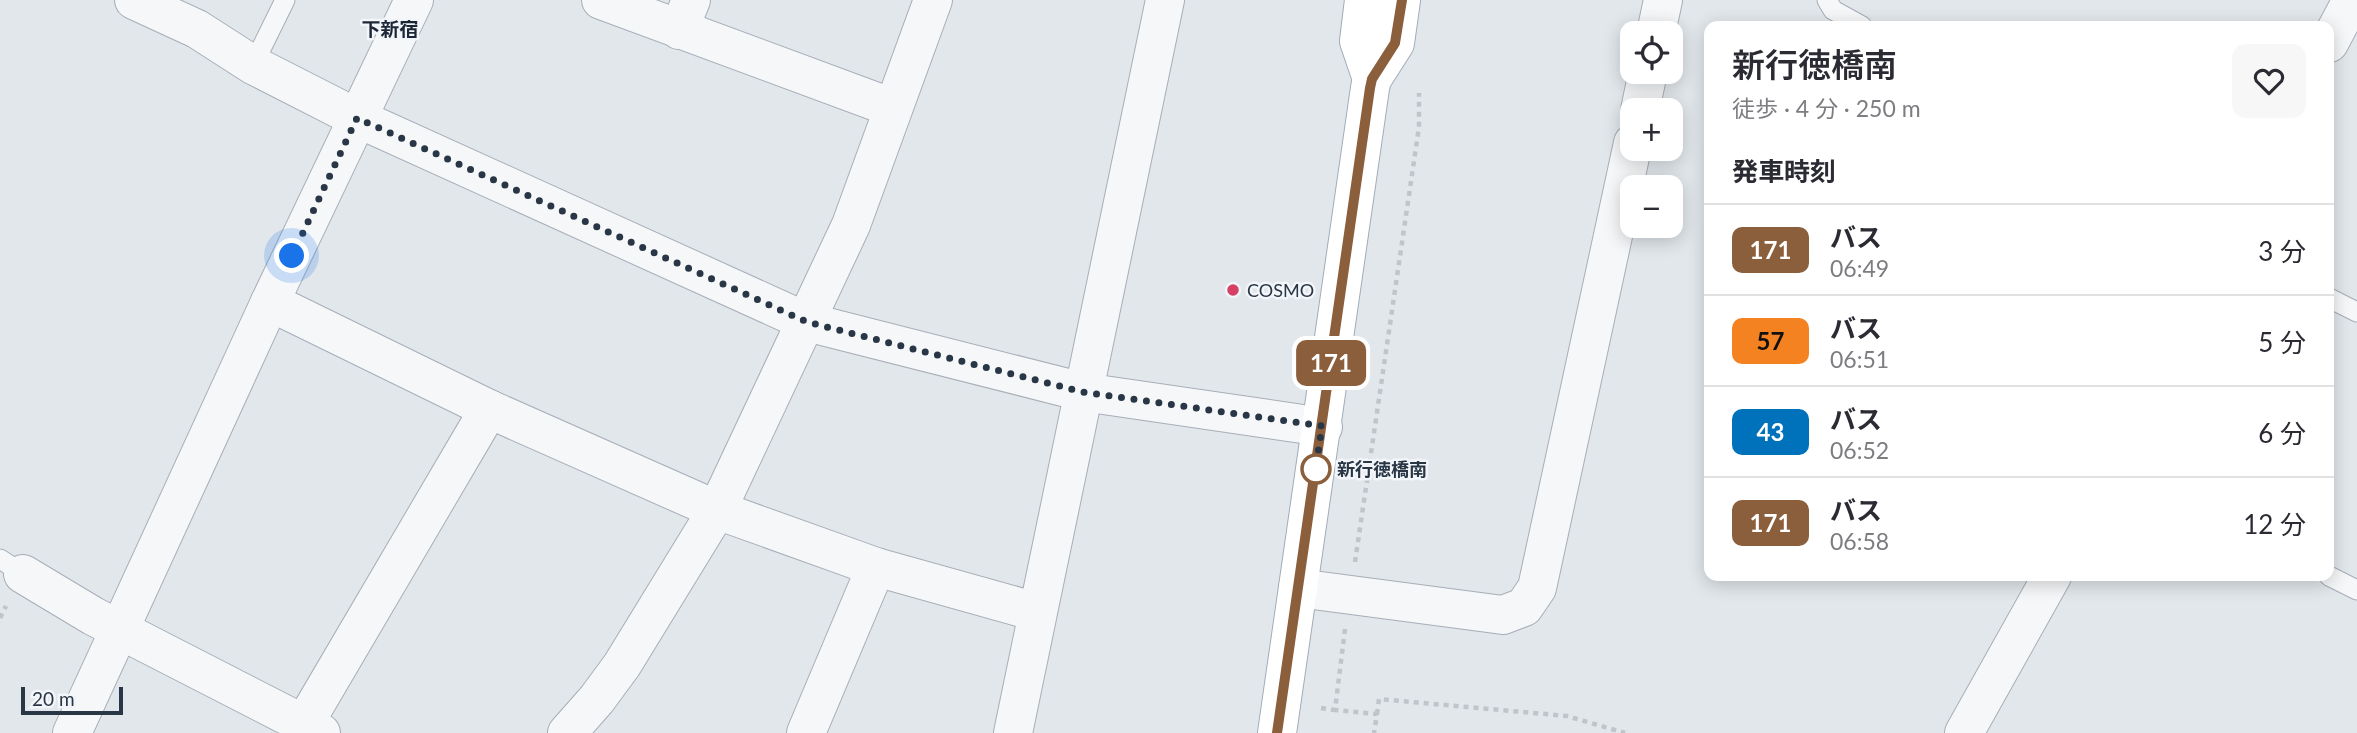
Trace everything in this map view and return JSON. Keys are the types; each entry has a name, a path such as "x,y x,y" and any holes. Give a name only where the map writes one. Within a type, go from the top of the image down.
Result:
{"main road":[{"path":"1364,0 1359,41 1372,79"},
{"path":"1277,733 1372,79 1395,43 1402,0"}],"street":[{"path":"134,0 197,29 253,65 357,118 807,322 1083,392 1322,426"},
{"path":"72,733 270,302 414,0"},
{"path":"601,0 685,15 893,108"},
{"path":"568,733 622,665 716,510 851,225 933,0"},
{"path":"1013,733 1165,0"},
{"path":"1659,21 1663,0"},
{"path":"2334,33 2351,0"},
{"path":"1298,588 1503,615 1524,607 1537,588 1629,161"},
{"path":"270,302 489,409 716,510 876,567 1037,612"},
{"path":"11,566 120,629 313,729 489,409"},
{"path":"806,733 876,567"},
{"path":"1964,733 2049,581"}],"lane":[{"path":"253,65 285,0"},
{"path":"1827,0 1833,10 1853,21"},
{"path":"2334,300 2357,312"},
{"path":"2334,578 2357,590"}],"path":[{"path":"1335,710 1349,596 1419,127 1419,93"},
{"path":"1374,733 1379,699 1567,716 1625,733"},
{"path":"1321,708 1377,714"}],"bus line":[{"name":"171","path":"1277,733 1370,88 1372,79 1395,43 1402,0"}],"place":[{"name":"COSMO","path":"1233,290"},
{"name":"新行徳橋南","path":"1316,469"}],"district":[{"name":"下新宿","path":"390,28"}],"route":[{"path":"292,256 357,118 807,322 1083,392 1322,426 1314,480 1316,469"}]}
